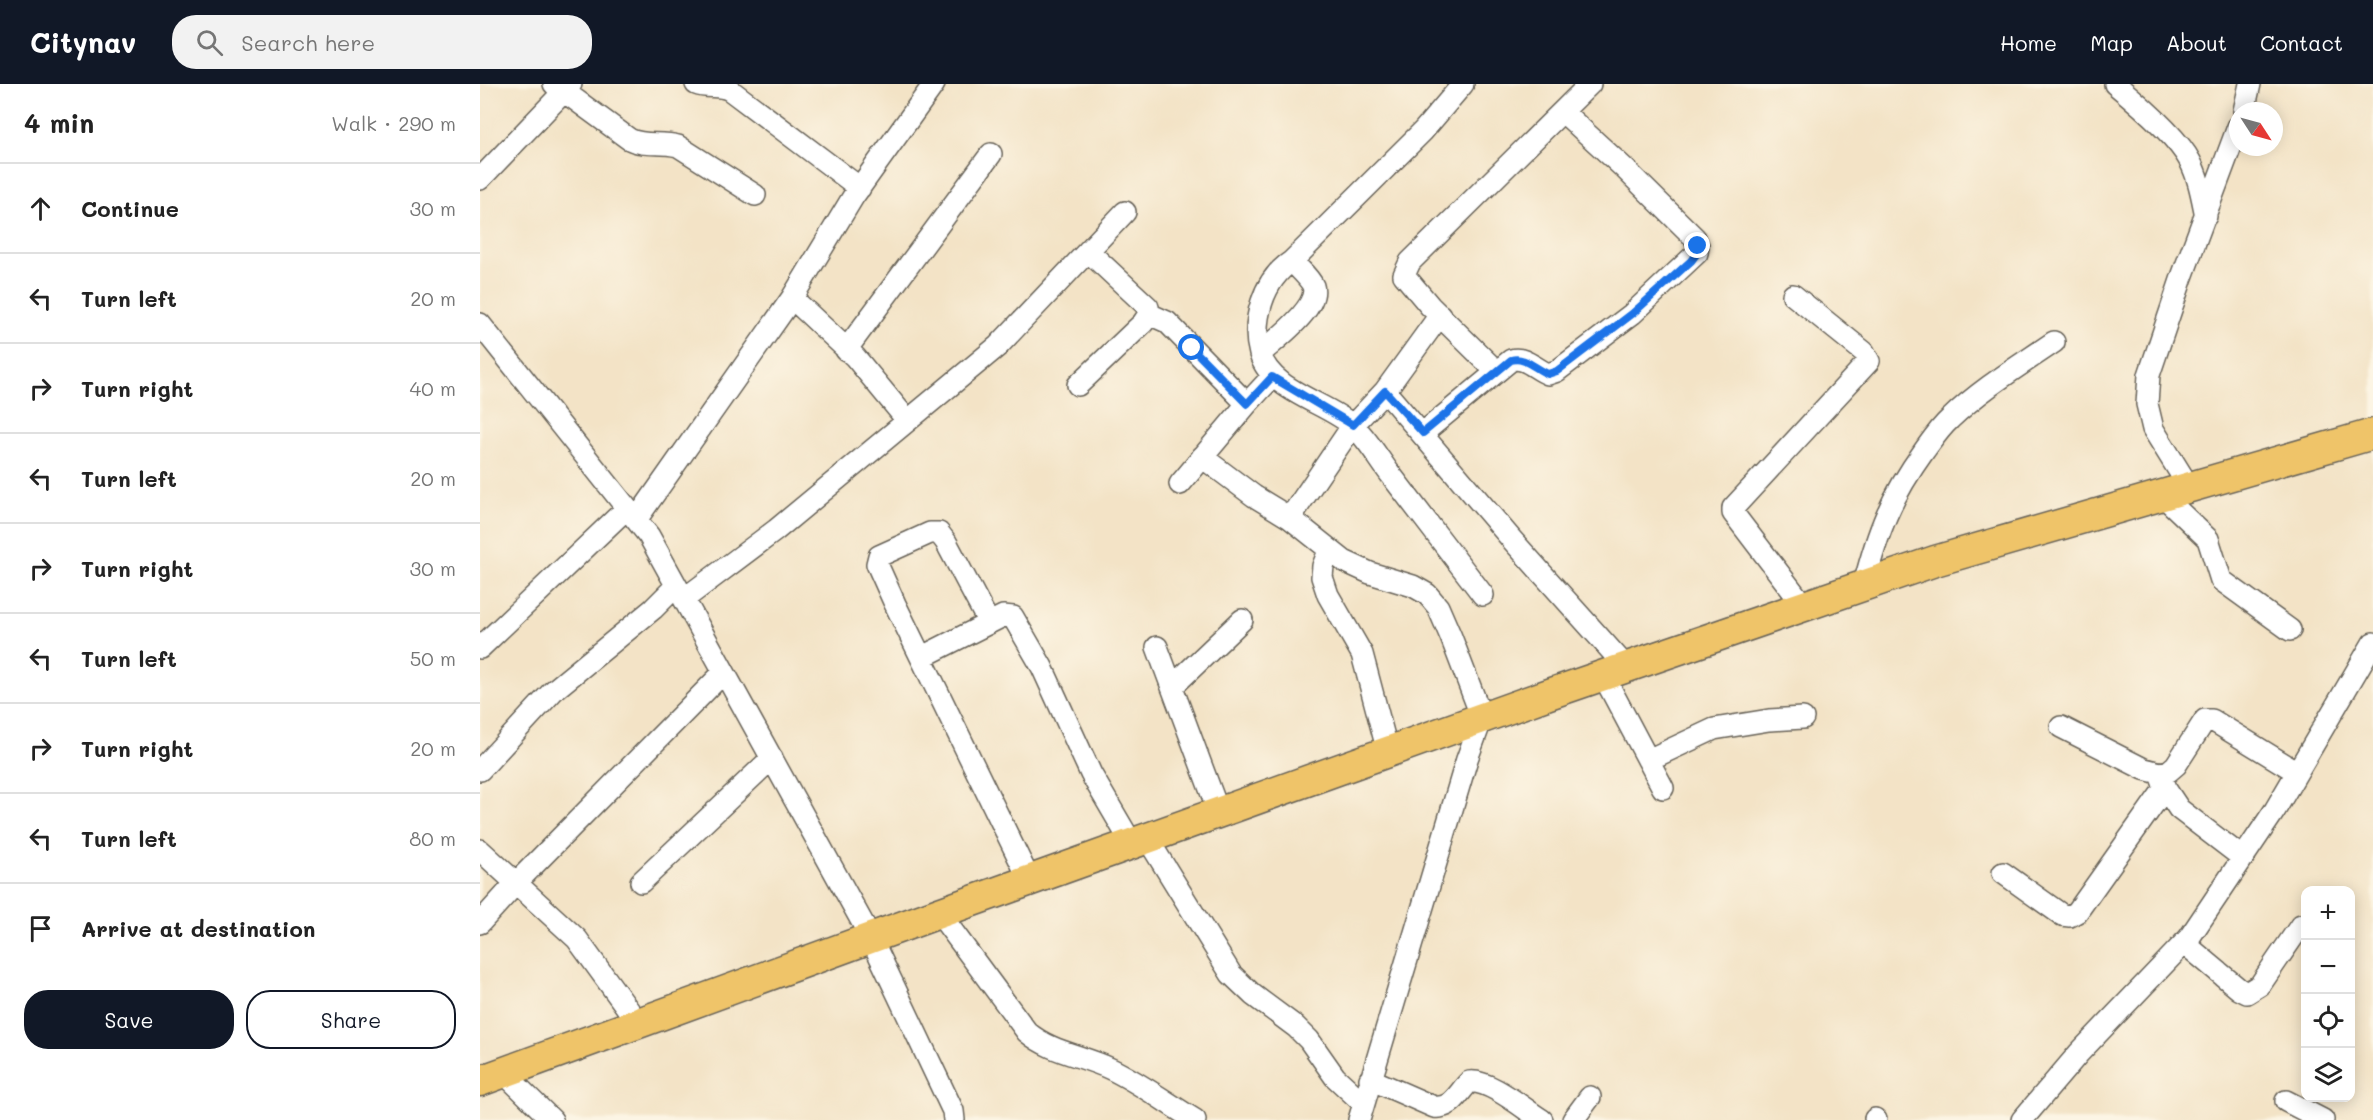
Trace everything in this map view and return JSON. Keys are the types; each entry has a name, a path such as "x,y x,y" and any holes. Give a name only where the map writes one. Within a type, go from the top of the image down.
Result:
{"highway":[{"path":"492,1077 1482,718 1864,585 1935,561 2373,434"}],"street":[{"path":"696,84 704,87 722,86 730,90 860,188"},
{"path":"480,648 631,514 792,298 860,188 934,84"},
{"path":"1463,84 1423,131 1292,261 1277,273 1264,294 1259,313 1260,354 1272,377 1353,425 1483,595"},
{"path":"1496,370 1408,282 1404,275 1405,269 1590,84"},
{"path":"2115,84 2137,102 2185,152 2197,178 2206,216"},
{"path":"2246,102 2250,84"},
{"path":"480,179 563,86 629,139 639,144 665,142 678,146 754,195"},
{"path":"1423,433 1496,370 1511,360 1517,358 1548,374 1557,371 1632,314 1697,253 1698,246 1695,238 1631,174 1563,112"},
{"path":"2229,152 2154,359 2149,375 2147,404 2153,429 2176,491 2208,539 2221,580 2290,630"},
{"path":"846,350 991,154"},
{"path":"480,770 552,691 653,609 776,530 998,346 1125,212"},
{"path":"1078,386 1143,323 1149,314 1148,307 1088,251"},
{"path":"1260,354 1308,309 1314,299 1312,285 1292,261"},
{"path":"1793,295 1864,352 1869,361 1733,508 1733,513 1804,606"},
{"path":"792,298 855,357 907,420"},
{"path":"1149,314 1167,322 1247,404"},
{"path":"1290,518 1353,425 1385,391 1440,315"},
{"path":"480,324 649,536 871,938 953,1111 954,1120"},
{"path":"1864,585 1878,536 1892,500 1930,442 1965,405 2054,342"},
{"path":"1180,483 1272,377"},
{"path":"1385,391 1514,541 1614,671 1648,760 1663,788"},
{"path":"1202,457 1254,496 1290,518 1344,561 1370,573 1413,586 1427,594 1438,607 1482,718 1467,759 1361,1111"},
{"path":"989,623 939,533 930,533 879,556 877,564 1030,881"},
{"path":"1329,551 1323,566 1322,577 1328,595 1362,654 1388,752"},
{"path":"922,657 1009,615 1019,623 1042,667 1091,774 1231,974 1253,995 1296,1027 1309,1040 1361,1111"},
{"path":"1172,687 1242,620"},
{"path":"2022,1120 2079,1053 2184,943 2243,858 2373,643"},
{"path":"1157,647 1219,813"},
{"path":"480,923 517,882 724,672"},
{"path":"1648,760 1714,729 1770,720 1803,718"},
{"path":"2003,873 2062,915 2070,916 2077,912 2162,780 2176,765 2205,720 2219,723 2297,772"},
{"path":"2061,727 2162,780 2179,809 2243,858"},
{"path":"641,882 772,758"},
{"path":"480,850 577,939 638,1023"},
{"path":"939,913 1027,1032 1037,1041 1051,1049 1078,1056 1111,1069 1195,1120"},
{"path":"2184,943 2239,989 2247,993 2260,985 2301,925"},
{"path":"492,1077 552,1120"},
{"path":"1370,1078 1434,1107 1444,1108 1469,1082 1478,1081 1542,1120"},
{"path":"1573,1120 1590,1097"},
{"path":"2286,1101 2323,1120"}],"route":[{"path":"1192,348 1247,404 1272,377 1353,425 1385,391 1423,433 1496,370 1511,360 1517,358 1525,360 1548,374 1572,361 1632,314 1691,261 1697,253 1698,246"}]}
